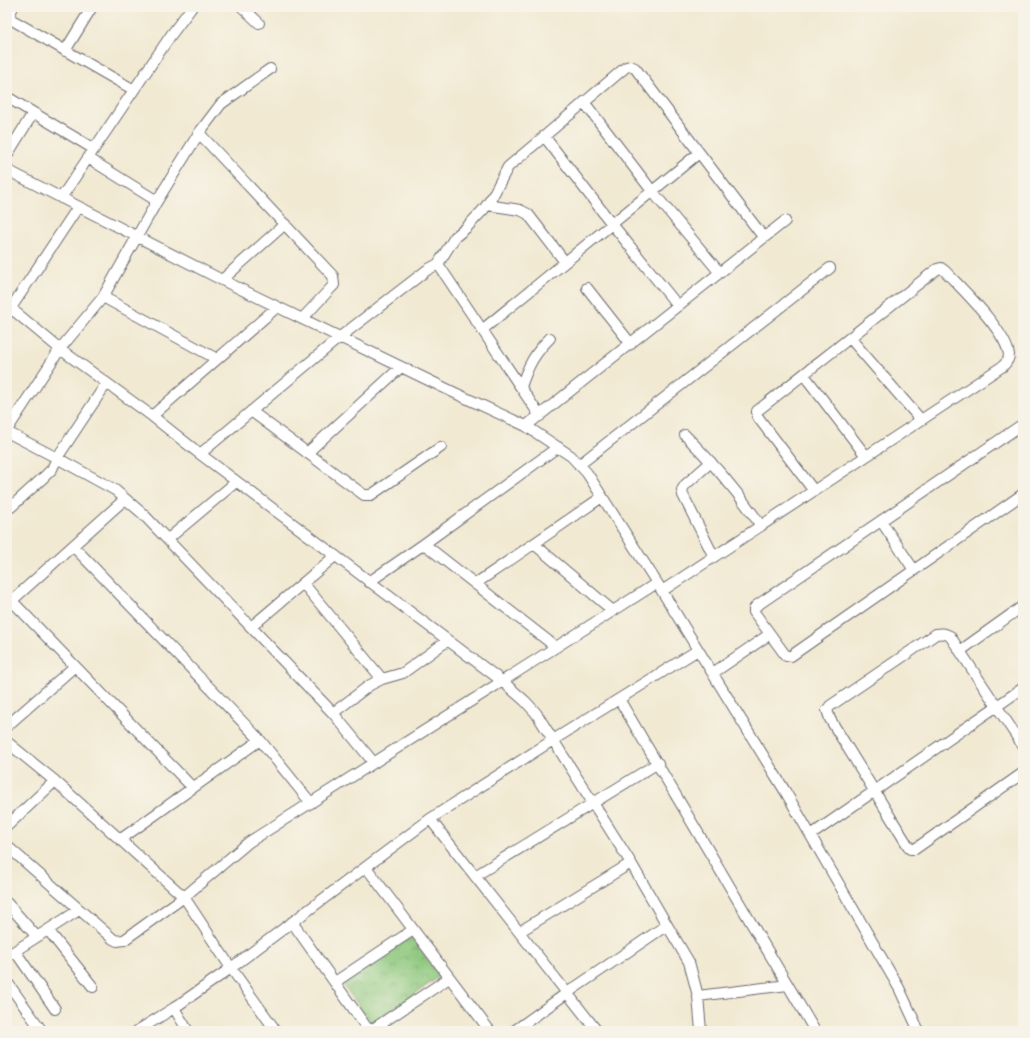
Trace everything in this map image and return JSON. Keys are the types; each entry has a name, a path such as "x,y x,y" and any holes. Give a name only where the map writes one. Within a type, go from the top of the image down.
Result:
{"street":[{"path":"13,7 7,18 134,90"},
{"path":"65,50 92,7"},
{"path":"61,198 171,35 192,7"},
{"path":"242,7 259,23"},
{"path":"200,454 340,337 427,270 438,264 455,237 488,205 508,167 626,67 630,66 635,68 764,238"},
{"path":"270,69 221,104 199,133 157,201 138,237 103,296 60,349 7,431 115,490 143,514 333,713 374,763"},
{"path":"7,98 94,149"},
{"path":"584,102 652,191 720,273"},
{"path":"7,155 33,113"},
{"path":"199,133 333,276 334,285 302,319"},
{"path":"544,136 678,306"},
{"path":"482,330 699,153"},
{"path":"88,158 157,201"},
{"path":"7,170 222,280 400,367 526,426 570,456 587,473 713,673 811,835 899,988 919,1031"},
{"path":"488,205 520,210 528,214 565,262"},
{"path":"78,207 8,309 106,384 152,416 236,482 502,682 532,708 631,863 689,962 698,996 701,1031"},
{"path":"526,426 785,221"},
{"path":"222,280 285,224"},
{"path":"438,264 540,416"},
{"path":"579,465 830,268"},
{"path":"7,846 113,939 121,942 184,897 249,842 613,611 714,558 1003,366 1008,360 1009,355 1003,341 991,321 941,268 937,269 804,375 756,411 814,491"},
{"path":"587,288 631,344"},
{"path":"103,296 218,359"},
{"path":"152,416 277,306"},
{"path":"521,387 527,367 535,354 550,338"},
{"path":"850,338 921,420"},
{"path":"307,453 400,367"},
{"path":"804,375 866,456"},
{"path":"8,508 52,469 57,458 106,384"},
{"path":"251,411 364,495 368,496 441,447"},
{"path":"1023,424 756,606 754,612 786,656 791,656 1023,494"},
{"path":"685,436 735,489 761,526"},
{"path":"369,582 558,447"},
{"path":"711,462 685,485 682,490 683,495 714,558"},
{"path":"168,539 236,482"},
{"path":"475,584 602,497"},
{"path":"125,499 9,603 75,666 193,788"},
{"path":"881,521 914,570"},
{"path":"424,544 556,647"},
{"path":"534,544 613,611"},
{"path":"73,546 260,740 311,803"},
{"path":"251,627 335,556"},
{"path":"303,583 382,679"},
{"path":"960,651 1023,606"},
{"path":"1023,746 950,636 942,633 936,634 830,706 828,710 830,719 873,792 912,850 1023,773"},
{"path":"713,673 770,634"},
{"path":"333,713 370,685 382,679 403,673 447,641"},
{"path":"137,1031 174,1008 231,968 430,819 553,740 698,650"},
{"path":"7,726 75,666"},
{"path":"811,835 1023,688"},
{"path":"619,699 815,1031"},
{"path":"121,839 260,740"},
{"path":"7,742 55,781 184,897 231,968 276,1031"},
{"path":"475,876 658,763"},
{"path":"7,826 55,781"},
{"path":"430,819 597,1031"},
{"path":"519,932 631,863"},
{"path":"366,867 490,1031"},
{"path":"7,903 36,937"},
{"path":"55,1009 11,953 79,910"},
{"path":"292,922 370,1031 449,978"},
{"path":"514,1031 667,925"},
{"path":"48,930 93,987"},
{"path":"335,982 413,930"},
{"path":"7,982 42,1031"},
{"path":"698,996 788,985"},
{"path":"174,1008 188,1031"}],"green space":[{"path":"411,937 440,976 372,1024 342,983"}]}
